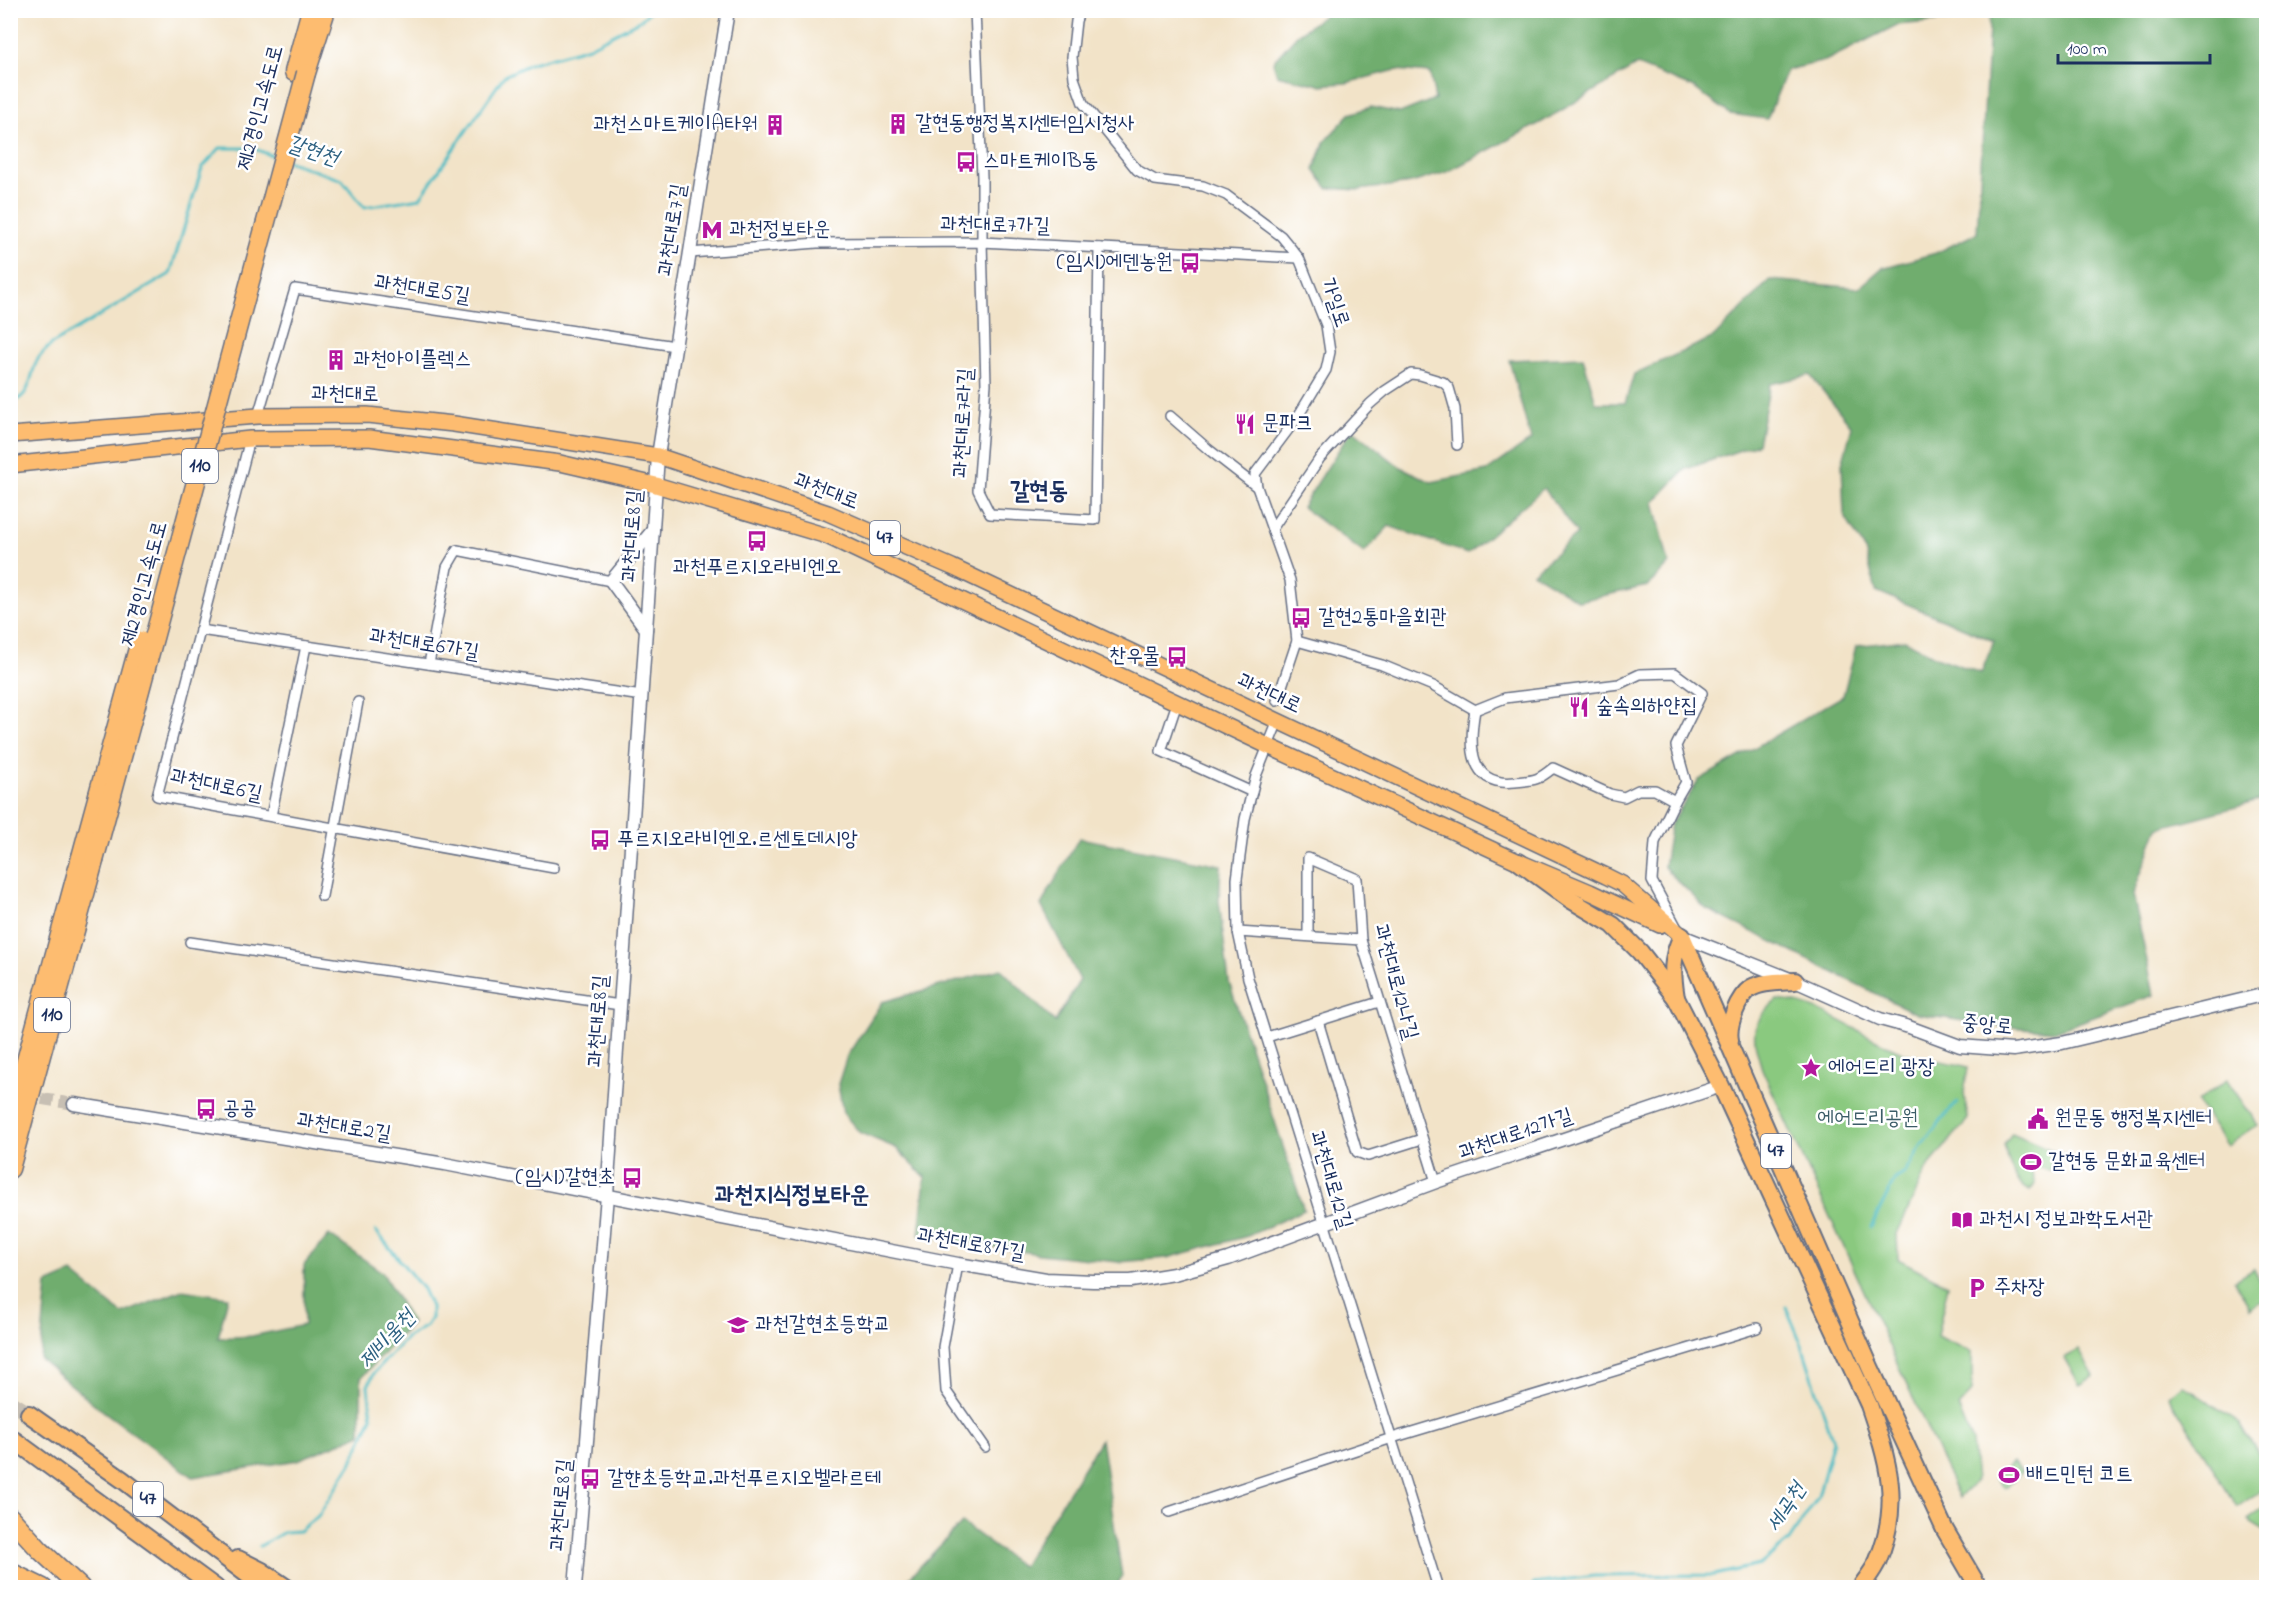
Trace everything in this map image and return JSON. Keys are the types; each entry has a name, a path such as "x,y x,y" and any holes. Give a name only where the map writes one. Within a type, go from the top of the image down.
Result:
{"highway":[{"name":"제2경인고속도로","path":"10,1169 88,859 300,72 311,10"},
{"name":"제2경인고속도로","path":"300,72 326,10"},
{"name":"제2경인고속도로","path":"10,1120 88,859"},
{"path":"1519,862 1571,900 1613,925 1640,952 1676,998 1721,1086 1869,1405 1886,1455 1892,1485 1886,1532 1878,1562 1860,1587"},
{"path":"1676,998 1672,976 1674,952 1682,936"},
{"name":"47","path":"1682,936 1890,1411 1945,1530 1979,1587"},
{"path":"1732,1050 1728,1030 1736,1008 1751,988 1774,982 1795,981"},
{"name":"47","path":"29,1414 123,1480 265,1587"},
{"name":"47","path":"14,1440 216,1587"},
{"path":"10,1517 40,1550 81,1587"},
{"path":"205,1543 262,1570 287,1587"},
{"path":"10,1572 43,1587"}],"main road":[{"name":"과천대로","path":"10,435 258,416 367,415 454,424 658,456 828,513 952,567 1622,884 1682,936"},
{"name":"과천대로","path":"10,465 250,439 369,438 560,463 656,485 827,536 1268,746 1682,936"},
{"path":"1590,892 1601,891 1608,882 1606,876"}],"street":[{"name":"과천대로7길","path":"658,456 728,10"},
{"path":"975,10 982,177 982,242"},
{"name":"가일로","path":"1080,10 1074,36 1074,78 1083,103 1137,170 1155,180 1203,186 1226,195 1281,236 1299,258 1326,325 1330,352 1326,370 1297,418 1255,474 1257,487"},
{"name":"과천대로7가길","path":"690,253 817,243 982,242 1299,258"},
{"name":"과천대로7라길","path":"982,242 986,384 978,490 990,514 1095,520 1099,248"},
{"name":"과천대로5길","path":"258,416 295,288 675,346"},
{"path":"1272,529 1320,458 1370,404 1411,374 1443,382 1449,388 1455,409 1457,445"},
{"path":"1170,416 1257,487 1290,580 1297,641 1277,701"},
{"name":"과천대로6길","path":"250,439 157,796 554,868"},
{"name":"과천대로8길","path":"574,1587 607,1195 658,456"},
{"path":"611,581 653,530"},
{"path":"429,664 447,567 457,550 611,581 646,629"},
{"name":"과천대로6가길","path":"200,630 642,696"},
{"path":"1297,641 1382,665 1433,686 1475,710"},
{"path":"271,816 306,646"},
{"path":"1475,710 1505,698 1619,684 1640,674 1675,673 1702,693 1676,746 1686,782 1655,842 1652,881 1682,936"},
{"path":"322,896 358,702"},
{"path":"1177,703 1161,751 1252,792"},
{"path":"1475,710 1470,737 1473,755 1483,775 1499,783 1539,780 1553,768 1610,794 1624,797 1638,790 1655,790 1675,801"},
{"name":"과천대로12길","path":"1278,721 1256,776 1245,819 1237,879 1238,932 1248,978 1438,1587"},
{"name":"과천대로12나길","path":"1308,936 1308,858 1357,879 1360,940 1436,1182"},
{"path":"1238,932 1360,940"},
{"name":"중앙로","path":"1682,936 1795,981 1880,1019 1960,1046 2013,1050 2062,1043 2266,994"},
{"path":"190,942 620,1005"},
{"path":"1267,1037 1378,1002"},
{"path":"1318,1021 1357,1152 1368,1156 1422,1139"},
{"name":"과천대로12가길","path":"1324,1223 1436,1182 1721,1086"},
{"name":"과천대로2길","path":"74,1104 446,1164 607,1195"},
{"name":"과천대로8가길","path":"607,1195 958,1264 1046,1278 1131,1281 1174,1274 1228,1259 1324,1223"},
{"path":"958,1264 943,1347 946,1391 985,1447"},
{"path":"1169,1512 1392,1438 1757,1328"}],"green space":[{"path":"1420,10 1972,11 1964,19 1897,25 1825,61 1787,70 1767,119 1730,114 1694,88 1637,65 1542,122 1447,172 1411,183 1359,190 1328,188 1314,170 1325,141 1350,114 1371,107 1400,113 1435,99 1430,73 1396,70 1346,83 1319,85 1277,75 1273,62 1297,35 1330,11 1374,11 1380,14 1415,13"},
{"path":"1990,11 2266,11 2266,799 2158,828 2133,894 2154,995 2056,1031 1998,1026 1917,1014 1706,909 1664,867 1671,823 1699,780 1843,696 1856,646 1905,640 1936,657 1981,673 1994,641 1876,591 1865,550 1844,515 1842,464 1852,427 1810,375 1770,384 1758,444 1686,469 1654,502 1669,564 1648,586 1579,601 1533,573 1577,534 1544,488 1468,554 1389,526 1364,553 1302,507 1352,429 1399,466 1431,482 1487,471 1531,440 1509,360 1583,357 1596,403 1625,403 1634,374 1714,337 1770,280 1859,288 1882,268 1936,253 1977,233"},
{"path":"1079,838 1221,865 1219,901 1229,982 1304,1210 1248,1236 1167,1258 1119,1262 1039,1254 919,1235 925,1177 896,1148 860,1133 843,1113 838,1084 847,1056 882,1002 1001,969 1055,1022 1080,980 1041,905"},
{"name":"에어드리공원","path":"1777,1000 1811,1007 1905,1053 1968,1067 1964,1093 1968,1119 1927,1168 1897,1234 1898,1259 1948,1285 1937,1336 1972,1352 1972,1392 1958,1407 1972,1442 1976,1481 1959,1498 1762,1069 1756,1047 1755,1031 1761,1017"},
{"path":"2227,1080 2258,1125 2227,1146 2197,1102"},
{"name":"갈현동 문화교육센터","path":"2012,1133 2056,1152 2050,1171 2029,1164 2035,1184 2030,1191 2019,1183 2008,1159 2004,1145"},
{"path":"329,1235 382,1272 412,1323 361,1378 361,1434 298,1460 193,1477 99,1408 40,1359 47,1284 72,1273 122,1314 182,1290 228,1297 218,1338 252,1336 304,1325 304,1265"},
{"path":"2254,1269 2266,1292 2266,1298 2250,1308 2234,1281"},
{"path":"2079,1350 2094,1376 2080,1385 2064,1358"},
{"path":"2183,1385 2240,1423 2266,1467 2266,1487 2237,1507 2168,1395"},
{"path":"1101,1439 1122,1576 1116,1587 900,1587 962,1523 1022,1567"},
{"name":"배드민턴 코트","path":"2012,1462 2022,1472 2005,1488 1995,1478"},
{"path":"2266,1507 2266,1531 2248,1520"}],"waterway":[{"name":"갈현천","path":"287,161 342,180 364,207 420,198 504,76 532,63 589,47 641,20 651,10"},
{"name":"갈현천","path":"10,403 18,400 27,390 38,359 52,344 170,274 202,168 220,148 252,148 276,157"},
{"name":"세곡천","path":"1871,1227 1895,1179 1905,1173 1921,1146 1950,1109 1958,1103"},
{"name":"제비울천","path":"260,1546 284,1532 299,1531 318,1516 351,1464 372,1417 368,1386 374,1373 406,1338 426,1326 431,1318 431,1307 423,1289 376,1231"},
{"name":"세곡천","path":"1530,1588 1534,1584 1594,1576 1714,1575 1760,1565 1789,1541 1818,1497 1833,1441 1802,1345 1786,1307"}],"tunnel":[{"path":"24,1096 74,1104"},
{"path":"10,1402 29,1414"}],"place":[{"name":"갈현동행정복지센터임시청사","path":"898,124"},
{"name":"과천스마트케이A타워","path":"775,125"},
{"name":"스마트케이B동","path":"966,162"},
{"name":"과천정보타운","path":"712,230"},
{"name":"(임시)에덴농원","path":"1190,263"},
{"name":"과천아이플렉스","path":"336,360"},
{"name":"문파크","path":"1245,424"},
{"name":"과천푸르지오라비엔오","path":"757,541"},
{"name":"갈현2통마을회관","path":"1301,618"},
{"name":"찬우물","path":"1177,657"},
{"name":"숲속의하얀집","path":"1579,707"},
{"name":"푸르지오라비엔오.르센토데시앙","path":"600,840"},
{"name":"에어드리 광장","path":"1811,1068"},
{"name":"공공","path":"206,1109"},
{"name":"원문동 행정복지센터","path":"2038,1119"},
{"name":"갈현동 문화교육센터","path":"2031,1162"},
{"name":"(임시)갈현초","path":"632,1178"},
{"name":"과천시 정보과학도서관","path":"1962,1220"},
{"name":"주차장","path":"1977,1288"},
{"name":"과천갈현초등학교","path":"738,1325"},
{"name":"배드민턴 코트","path":"2009,1475"},
{"name":"갈햔초등학교.과천푸르지오벨라르테","path":"590,1479"}],"district":[{"name":"갈현동","path":"1039,492"},
{"name":"과천지식정보타운","path":"792,1196"}]}
